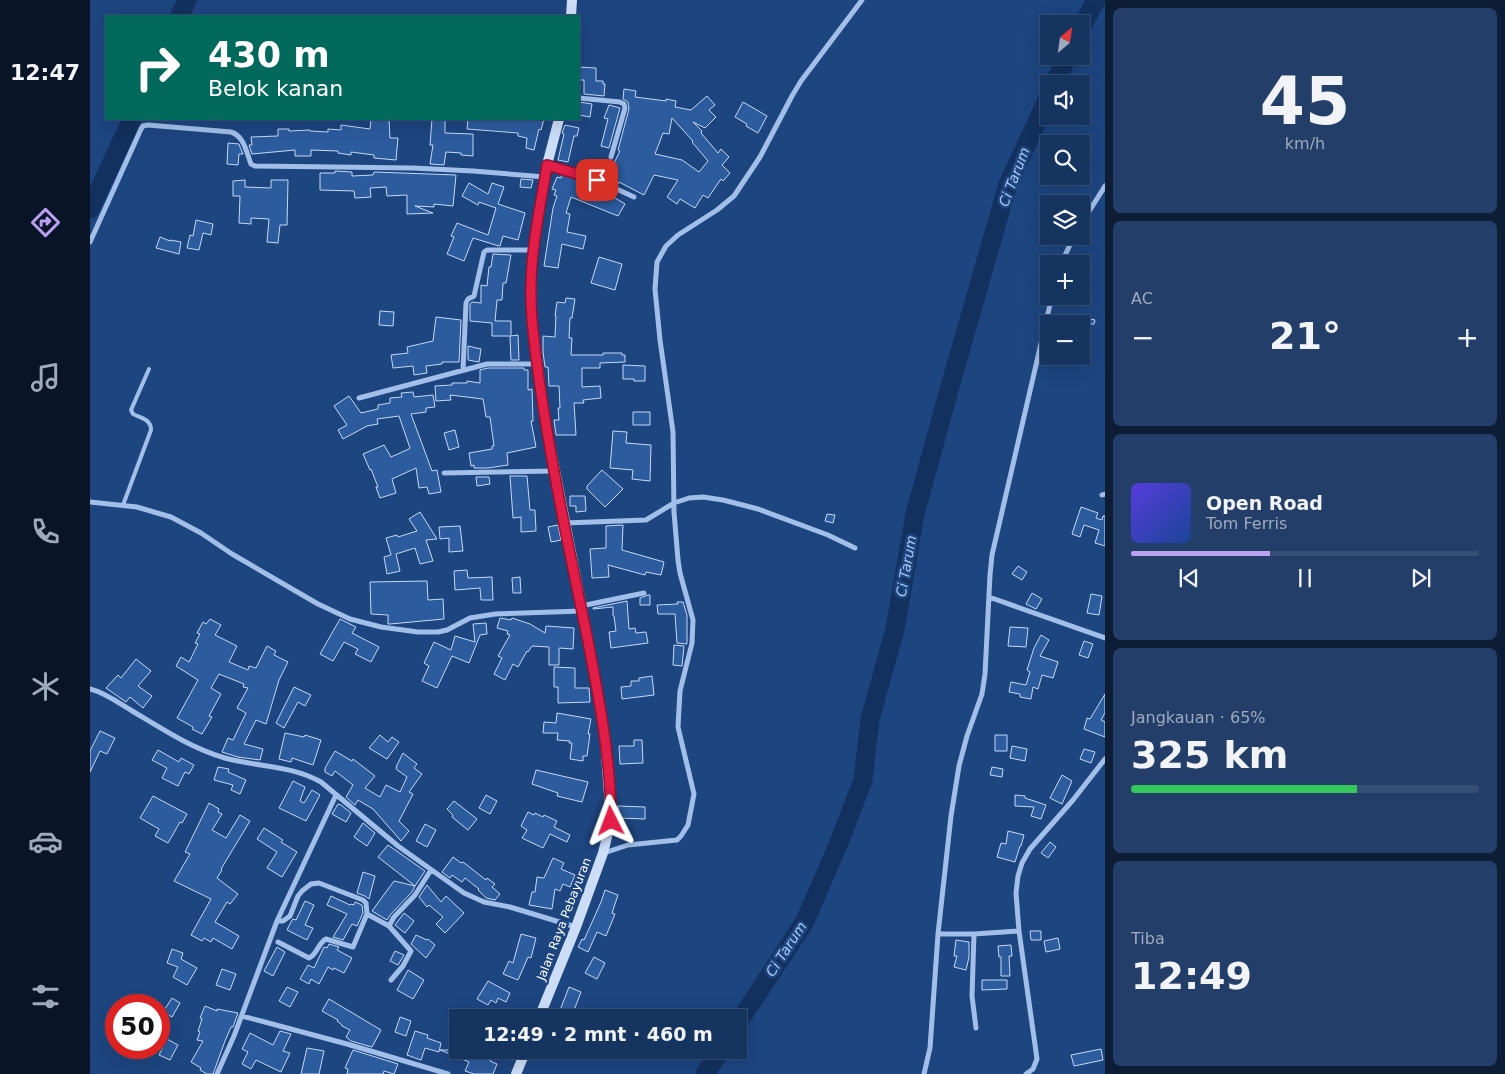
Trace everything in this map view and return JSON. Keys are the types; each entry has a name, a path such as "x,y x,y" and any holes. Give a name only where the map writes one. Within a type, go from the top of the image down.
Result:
{"main road":[{"path":"571,15 572,0"},
{"name":"Jalan Raya Pebayuran","path":"543,1009 576,927 603,853 611,821 606,741 544,414 530,297 534,250 545,177 559,120"},
{"path":"516,1074 522,1059"}],"street":[{"path":"603,853 628,845 677,840 688,825 694,794 678,727 678,704 683,675 692,643 693,620 680,573 677,544 674,512 673,432 655,289 658,262 666,246 678,234 717,210 734,196 760,156 796,89 862,0"},
{"path":"580,98 624,104 625,108 611,156"},
{"path":"90,242 143,126 237,134 242,139 251,164 255,166 430,169 545,177"},
{"path":"547,165 597,180 634,197"},
{"path":"1090,210 1105,186"},
{"path":"464,370 466,303 468,299 474,296 484,252 487,250 534,250"},
{"path":"924,1074 930,1048 938,934 951,816 959,766 983,688 992,555 1050,305"},
{"path":"359,398 487,364 537,364"},
{"path":"444,473 555,471"},
{"path":"565,524 646,520 674,503 704,496 758,509 828,535 855,548"},
{"path":"90,502 123,505 161,513 180,521 318,604 350,618 381,627 418,632 438,632 448,630 470,618 495,614 581,609 644,593"},
{"path":"989,597 1105,638"},
{"path":"90,689 105,695 173,734 211,753 226,758 296,771 320,782 398,846 455,888 474,898 576,927"},
{"path":"1026,1074 1033,1069 1037,1059 1019,931 1016,893 1018,876 1022,863 1030,849 1073,800 1105,759"},
{"path":"217,1074 242,1016 277,921 336,796"},
{"path":"388,926 415,895 431,870"},
{"path":"277,921 283,921 290,916 298,896 306,886 319,883 363,900 366,903 367,914 352,947 326,939 322,941 313,956 309,958 278,942"},
{"path":"367,914 388,926 412,951 403,966 391,980"},
{"path":"938,934 1019,931"},
{"path":"974,934 972,996 976,1028"},
{"path":"242,1016 347,1044 448,1074"}],"lane":[{"path":"123,505 151,430 151,424 148,421 133,414 131,410 149,369"}],"building":[{"path":"580,67 596,68 596,81 603,81 603,84 605,84 604,96 584,94 584,80 580,80"},
{"path":"624,89 636,91 635,97 676,101 675,107 691,110 707,96 715,105 709,110 716,117 705,128 693,122 718,153 721,149 729,157 722,165 730,173 723,181 721,179 708,198 703,195 695,208 680,199 677,204 667,197 678,180 654,175 644,195 619,182 617,185 606,179 620,151 618,150 629,109 628,102 623,99","holes":["672,118 708,161 699,172 682,160 655,154 663,133 669,134"]},
{"path":"580,102 592,104 590,117 580,115"},
{"path":"743,102 767,116 758,133 735,117"},
{"path":"609,105 620,108 609,148 601,146 608,119 604,118"},
{"path":"371,120 389,120 390,138 398,138 396,160 374,158 374,155 351,152 351,155 338,153 338,151 311,150 311,156 295,156 295,150 252,154 249,145 252,145 251,137 278,136 278,129 328,132 328,129 341,130 341,125 370,129"},
{"path":"432,120 445,120 445,133 473,134 473,156 446,152 444,165 430,164 433,145 430,145"},
{"path":"468,120 544,120 541,130 539,129 534,150 526,148 527,138 518,136 518,133 467,129"},
{"path":"565,125 579,128 577,136 574,136 568,162 558,160"},
{"path":"228,143 239,144 243,154 239,154 238,165 227,164"},
{"path":"335,171 352,172 352,176 373,175 374,172 456,175 453,206 434,204 434,207 415,206 433,213 407,214 407,195 387,196 386,187 370,188 371,197 355,198 354,191 320,190 320,173 335,173"},
{"path":"562,174 595,184 614,193 612,196 625,204 618,216 571,197 566,213 570,214 567,232 586,236 583,249 562,244 558,268 544,266 553,208 557,196 554,195 556,190 552,189 557,177 561,178"},
{"path":"521,179 533,180 531,188 520,187"},
{"path":"245,180 245,187 271,188 271,180 288,180 287,225 280,225 278,243 267,242 269,219 251,218 251,224 239,223 240,196 233,196 233,181"},
{"path":"469,183 488,194 492,183 504,187 498,204 525,213 518,240 503,236 499,246 473,238 464,261 447,254 454,237 451,236 457,223 488,235 496,208 479,202 478,205 462,196"},
{"path":"196,220 213,224 211,235 203,233 199,250 187,248 190,235 193,236"},
{"path":"160,237 170,241 181,242 179,254 156,248"},
{"path":"493,254 511,255 506,283 503,283 502,300 497,300 495,321 511,321 511,336 518,335 519,360 511,360 510,336 492,336 492,323 470,321 470,304 472,302 481,303 481,285 487,286 489,267 491,267"},
{"path":"599,257 622,264 615,290 591,283"},
{"path":"566,298 575,299 572,318 570,318 569,338 572,338 571,355 622,353 622,355 625,355 625,362 600,363 600,368 582,368 582,387 600,386 601,398 583,400 584,403 574,403 576,435 556,435 554,420 559,420 559,386 549,386 548,367 545,367 543,352 543,336 555,337 557,302 565,303"},
{"path":"380,311 394,312 393,326 379,325"},
{"path":"436,317 461,320 459,362 442,362 442,364 426,366 427,373 414,375 413,366 393,368 391,355 408,353 407,347 433,341"},
{"path":"1090,319 1095,320 1094,324 1090,324"},
{"path":"468,346 481,349 479,362 468,360"},
{"path":"623,365 645,366 645,381 623,379"},
{"path":"488,368 524,368 524,370 528,370 528,390 532,389 533,421 531,421 536,447 507,453 508,465 474,468 474,465 471,466 469,453 492,449 492,446 494,446 490,417 486,417 483,399 450,395 451,400 436,401 435,386 467,383 467,381 480,383 480,370"},
{"path":"413,392 414,397 433,395 435,407 426,408 426,412 411,414 432,471 437,470 441,492 429,494 427,487 419,488 416,468 392,479 396,493 380,498 376,487 378,487 363,454 384,445 391,457 410,448 399,416 377,419 378,424 367,426 343,439 338,430 347,425 334,406 349,396 361,413 378,409 378,405 390,403 390,398 402,397 401,393"},
{"path":"633,412 650,412 650,425 633,425"},
{"path":"455,430 459,447 449,450 444,433"},
{"path":"613,431 627,432 626,443 651,445 650,481 632,479 633,470 610,468"},
{"path":"602,470 623,489 605,507 587,489 587,486"},
{"path":"510,476 527,476 530,510 535,510 536,531 521,532 521,517 513,518"},
{"path":"476,477 489,477 490,484 477,486"},
{"path":"570,496 585,496 586,511 576,512 576,506 570,506"},
{"path":"1081,507 1098,513 1096,518 1102,520 1103,516 1105,516 1105,546 1095,543 1099,530 1084,525 1080,537 1072,534"},
{"path":"420,512 437,539 426,540 433,561 420,564 415,548 396,554 400,571 387,574 384,557 391,555 386,538 397,535 398,537 417,531 409,519"},
{"path":"827,514 835,515 833,523 825,521"},
{"path":"558,525 561,540 551,542 548,527"},
{"path":"623,525 622,550 664,562 661,575 646,572 645,575 608,565 609,577 592,578 590,549 606,548 606,526"},
{"path":"460,526 463,551 449,552 449,538 440,539 439,527"},
{"path":"1018,566 1027,572 1022,580 1012,574"},
{"path":"467,570 468,578 492,577 493,600 481,600 480,588 455,590 454,571"},
{"path":"520,577 521,593 513,593 512,578"},
{"path":"427,581 428,600 443,599 444,619 388,624 388,615 371,614 370,582"},
{"path":"1032,593 1042,599 1036,609 1026,604"},
{"path":"1091,594 1102,596 1099,615 1087,613"},
{"path":"650,595 650,605 640,605 640,598"},
{"path":"627,601 629,629 635,628 636,633 646,632 648,643 611,648 609,632 616,631 613,607 593,608"},
{"path":"677,602 683,602 687,615 687,644 677,643 675,614 658,614 657,605 678,604"},
{"path":"500,618 511,620 512,618 530,624 545,633 546,626 574,628 573,649 559,648 559,665 549,665 549,647 532,646 518,667 513,664 505,680 494,674 502,658 498,656 510,635 507,634 508,631 497,628"},
{"path":"210,619 221,625 215,635 237,646 229,662 248,670 249,666 256,668 267,646 276,651 274,655 288,662 279,680 266,724 256,720 244,744 263,749 260,760 238,757 222,752 228,738 233,740 246,713 237,708 248,688 243,687 244,684 219,674 211,688 221,694 209,716 212,717 202,734 177,718 198,680 176,666 181,657 189,662 198,644 195,643 200,634 197,633 203,622 206,624"},
{"path":"340,619 356,627 352,633 379,647 371,662 355,654 358,649 344,642 333,661 320,654"},
{"path":"486,623 487,634 480,635 469,663 452,656 437,688 422,681 429,666 424,663 434,642 451,650 455,636 475,642 473,624"},
{"path":"1010,627 1028,628 1026,647 1008,646"},
{"path":"1041,635 1049,640 1040,656 1058,662 1053,678 1042,675 1038,689 1033,687 1031,699 1020,697 1020,694 1009,692 1011,682 1026,685 1030,672 1027,670 1034,648"},
{"path":"1084,641 1093,644 1088,658 1079,655"},
{"path":"674,645 684,646 682,666 673,665"},
{"path":"136,659 151,671 138,686 152,696 143,708 130,697 126,702 106,688 118,675 121,678"},
{"path":"554,667 575,668 575,688 589,688 590,702 558,703 558,687 554,687"},
{"path":"652,676 654,695 622,699 621,687 631,686 631,681 639,681 639,678"},
{"path":"294,687 311,695 305,706 298,702 284,728 276,723"},
{"path":"1105,694 1105,713 1101,720 1105,722 1105,737 1084,729 1087,718 1090,719"},
{"path":"557,713 591,719 587,756 583,756 583,761 570,759 572,743 569,743 570,741 557,740 558,733 543,733 544,722 556,723"},
{"path":"100,731 115,738 107,754 100,751 90,772 90,751"},
{"path":"285,733 304,737 305,735 321,740 313,765 292,758 291,762 279,759"},
{"path":"380,735 388,742 392,737 399,742 387,759 369,748"},
{"path":"995,735 1007,735 1007,751 995,751"},
{"path":"634,740 642,740 643,763 620,764 619,746 634,746"},
{"path":"1012,746 1027,749 1025,761 1010,758"},
{"path":"1084,749 1095,752 1091,763 1080,759"},
{"path":"158,750 179,762 181,758 194,765 189,774 185,772 178,786 162,778 167,768 152,760"},
{"path":"335,751 352,761 353,759 375,776 365,788 380,797 386,785 400,792 407,777 396,767 403,753 417,764 414,768 422,774 409,792 413,794 399,821 409,831 401,841 373,809 358,800 355,805 346,797 353,785 335,771 332,776 325,772 325,768"},
{"path":"218,767 229,769 228,772 246,780 240,794 231,790 233,785 214,780"},
{"path":"992,767 1003,769 1002,777 990,775"},
{"path":"536,770 588,782 582,802 557,796 558,793 532,784"},
{"path":"1062,775 1072,781 1062,804 1050,798"},
{"path":"293,781 305,787 300,801 304,803 312,790 320,795 306,821 279,808"},
{"path":"486,795 497,801 490,814 479,808"},
{"path":"1015,795 1025,796 1025,798 1046,805 1041,819 1031,816 1034,807 1015,806"},
{"path":"153,796 187,814 168,843 155,836 159,829 140,818"},
{"path":"454,801 477,819 468,830 452,817 453,815 447,809"},
{"path":"209,803 219,809 218,812 222,814 212,830 226,838 240,815 250,821 217,878 238,894 230,904 227,902 215,922 239,936 232,949 213,938 211,942 204,938 202,941 191,935 211,899 174,881 190,854 185,852"},
{"path":"338,804 351,813 346,822 332,814"},
{"path":"618,806 645,807 645,819 618,818"},
{"path":"528,812 543,817 544,815 557,821 554,827 570,835 567,842 550,834 543,848 522,838 527,830 521,826"},
{"path":"363,823 375,833 367,846 354,837"},
{"path":"425,824 436,830 427,847 416,841"},
{"path":"264,828 297,852 282,877 267,868 277,852 257,839"},
{"path":"1008,831 1024,835 1015,862 997,857 1001,843 1006,844"},
{"path":"1050,842 1056,847 1048,858 1041,853"},
{"path":"388,845 425,871 415,886 378,857"},
{"path":"453,857 461,863 463,862 486,880 487,878 495,884 492,887 500,894 495,900 486,898 479,889 465,878 462,882 452,875 450,878 442,872"},
{"path":"553,858 564,863 561,869 575,875 570,887 563,884 560,891 555,889 552,909 529,905 532,892 535,892 537,877 544,878"},
{"path":"363,872 375,876 369,899 357,893"},
{"path":"394,881 415,886 387,920 372,911"},
{"path":"427,885 441,902 446,896 464,913 445,933 436,924 443,917 429,905 427,907 419,897"},
{"path":"605,890 618,895 612,913 615,914 606,936 597,932 588,952 578,947 582,939 584,940"},
{"path":"331,896 350,905 354,905 355,902 362,905 363,913 357,926 352,924 343,940 333,937 347,914 327,905"},
{"path":"305,901 314,905 305,925 313,928 307,940 287,930 292,920 296,920"},
{"path":"404,913 414,921 405,933 395,925"},
{"path":"1030,931 1041,931 1041,940 1031,940"},
{"path":"521,934 536,938 531,958 528,957 518,980 503,974 509,961 513,963"},
{"path":"416,935 428,939 435,945 426,958 411,944"},
{"path":"1058,938 1060,949 1046,952 1044,941"},
{"path":"956,940 969,942 969,957 966,970 954,967 957,956 954,956"},
{"path":"329,944 339,947 337,950 352,958 344,973 328,967 319,984 311,979 309,984 300,979 308,965 314,968 324,947 327,948"},
{"path":"1011,945 1012,956 1009,956 1010,976 1001,976 1001,957 999,957 998,946"},
{"path":"277,947 285,952 273,976 264,971"},
{"path":"172,949 183,953 181,959 197,968 187,985 173,977 178,967 167,963"},
{"path":"395,951 404,955 398,965 390,961"},
{"path":"594,957 605,963 597,979 585,973"},
{"path":"222,969 236,974 230,990 216,985"},
{"path":"408,970 424,980 413,999 397,990"},
{"path":"982,980 1007,980 1007,989 982,990"},
{"path":"488,981 510,993 506,1002 498,998 496,1003 491,1000 488,1005 477,999"},
{"path":"287,987 298,992 290,1007 279,1001"},
{"path":"569,987 581,992 574,1009 560,1009"},
{"path":"172,998 180,1003 172,1017 170,1016 170,1001"},
{"path":"329,999 381,1030 372,1047 351,1041 346,1037 350,1030 342,1026 338,1020 322,1011"},
{"path":"205,1006 217,1011 217,1009 238,1013 213,1074 207,1074 191,1062 203,1041 197,1040 202,1019 200,1018"},
{"path":"400,1017 411,1021 406,1036 395,1032"},
{"path":"280,1031 291,1034 283,1051 290,1053 281,1072 256,1060 251,1069 242,1064 248,1052 242,1049 250,1033 273,1045"},
{"path":"415,1031 428,1035 427,1038 441,1043 439,1052 425,1048 421,1060 407,1055"},
{"path":"170,1041 178,1045 170,1060 168,1059 170,1059"},
{"path":"307,1048 324,1051 319,1074 301,1074"},
{"path":"1101,1049 1103,1060 1074,1066 1071,1055"},
{"path":"353,1050 398,1064 394,1074 384,1071 383,1074 347,1074 348,1069 345,1068"},
{"path":"440,1050 449,1050 449,1054"},
{"path":"462,1059 491,1059 490,1061 497,1064 493,1074 474,1074 465,1071 469,1062"}],"waterway":[{"path":"180,15 187,0"},
{"name":"Ci Tarum","path":"1088,15 1096,0"},
{"name":"Ci Tarum","path":"1058,75 1064,65"},
{"name":"Ci Tarum","path":"747,1009 804,923 838,845 863,780 870,719 895,629 915,514 1008,184 1040,115"},
{"path":"90,209 132,120"},
{"name":"Ci Tarum","path":"705,1074 715,1059"}],"route":[{"path":"597,180 547,165 534,250 530,297 544,414 606,741 611,821"}]}
